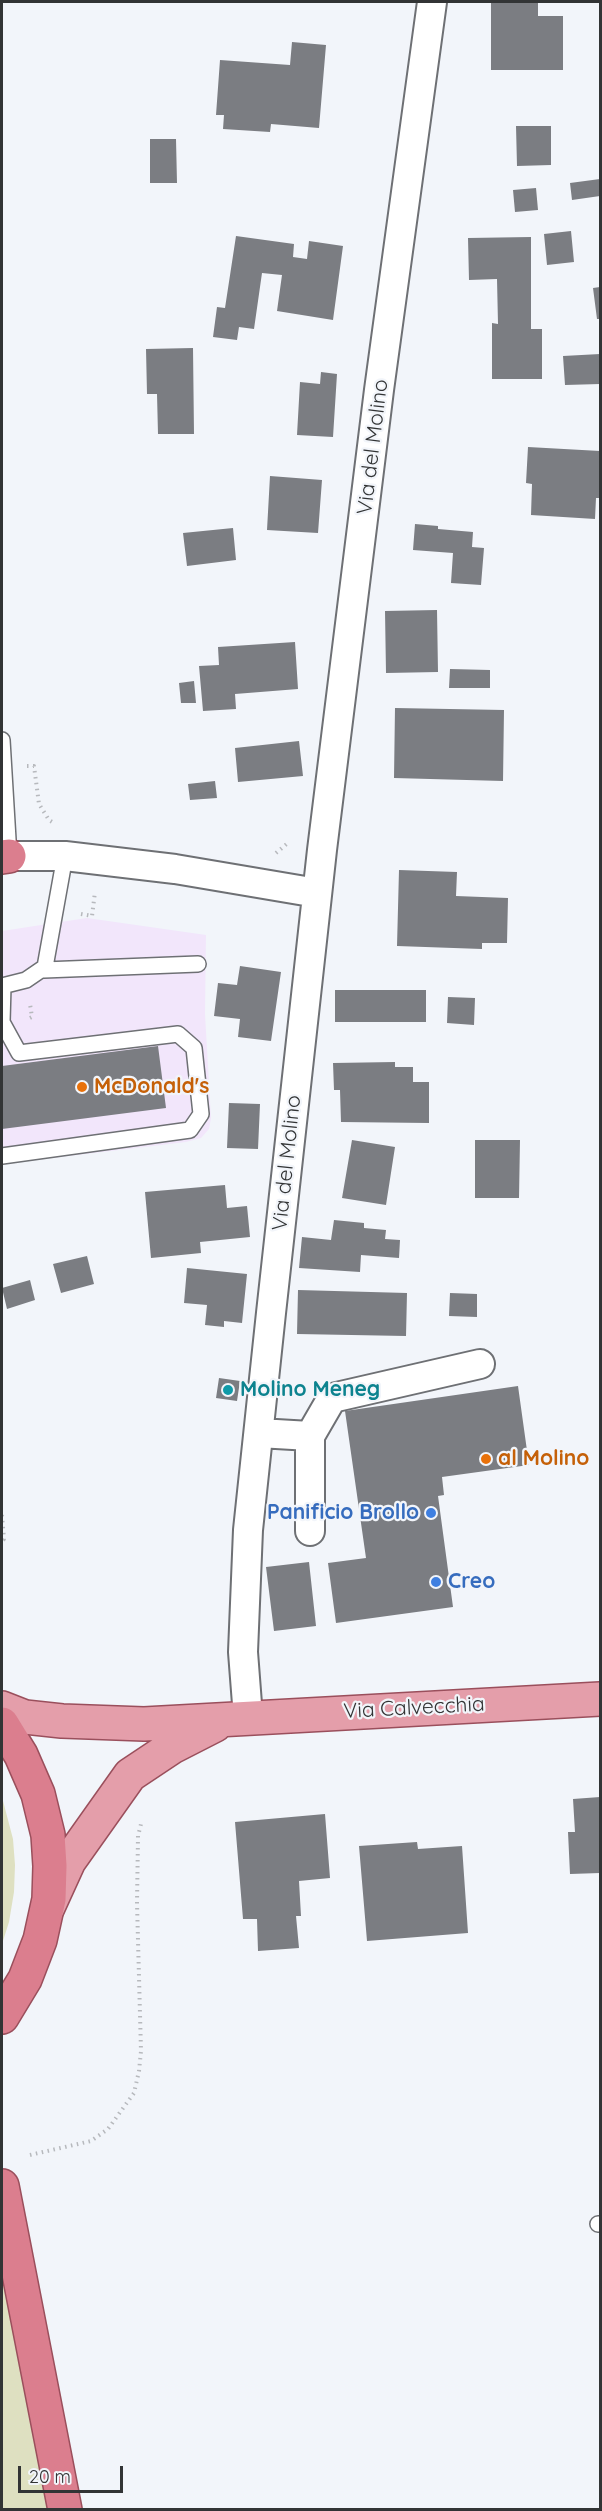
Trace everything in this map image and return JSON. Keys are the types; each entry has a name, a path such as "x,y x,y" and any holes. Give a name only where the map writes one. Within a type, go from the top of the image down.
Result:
{"highway":[{"path":"2,1724 21,1755 41,1804 49,1845 50,1888 40,1940 29,1970 2,2017"},
{"path":"2,2186 65,2510"}],"main road":[{"name":"Via Calvecchia","path":"2,1708 25,1717 116,1724 600,1699"},
{"name":"Via Calvecchia","path":"47,1909 69,1861 130,1775 172,1747 238,1718"}],"street":[{"name":"Via del Molino","path":"238,1718 249,1530 317,893 379,390 432,2"},
{"path":"5,856 65,856 176,870 317,893"},
{"path":"310,1531 310,1436 332,1398 480,1364"},
{"path":"259,1433 310,1436"}],"lane":[{"path":"2,740 5,856"},
{"path":"44,970 57,911 65,856"},
{"path":"2,1156 190,1130 201,1114 194,1048 178,1034 19,1053 2,1022 2,986 26,980 44,970 198,964"}],"path":[{"path":"270,853 276,852 291,839"},
{"path":"2,1515 4,1539 2,1541"},
{"path":"30,2155 91,2141 108,2129 134,2093 141,2051 137,1903 138,1836 143,1816"}],"shaded area":[{"path":"87,918 206,935 205,1014 211,1118 209,1129 201,1138 186,1142 2,1164 2,931"}],"green space":[{"path":"2,1797 13,1839 15,1865 14,1892 9,1922 2,1944"},
{"path":"2,2244 58,2509 2,2509"}],"building":[{"path":"491,2 538,2 538,16 563,16 563,70 491,70"},
{"path":"292,42 326,45 319,128 271,124 270,132 223,129 224,115 216,115 220,60 290,65"},
{"path":"516,126 551,126 551,165 517,166"},
{"path":"150,139 176,139 177,183 150,183"},
{"path":"600,179 600,196 572,200 570,183"},
{"path":"536,188 538,210 515,212 513,190"},
{"path":"571,231 574,262 547,265 544,234"},
{"path":"236,236 294,244 293,257 307,259 309,241 343,246 333,320 277,311 282,275 262,273 254,329 239,327 237,340 213,337 217,307 225,308"},
{"path":"531,237 531,329 542,329 542,379 492,379 492,323 498,324 497,279 469,280 468,238"},
{"path":"600,287 600,319 597,319 593,288"},
{"path":"193,348 194,434 158,434 157,394 147,394 146,349"},
{"path":"600,354 600,384 565,385 563,356"},
{"path":"321,372 337,374 333,437 297,435 300,382 320,384"},
{"path":"528,447 600,451 600,498 596,498 595,519 531,515 532,484 526,483"},
{"path":"270,476 322,480 318,533 267,530"},
{"path":"415,524 438,526 438,529 473,532 472,547 484,548 481,585 451,583 453,553 413,550"},
{"path":"233,528 236,560 187,566 183,533"},
{"path":"437,610 438,672 386,673 385,611"},
{"path":"295,642 298,689 235,694 236,709 203,711 199,666 219,665 218,647"},
{"path":"450,669 490,670 490,688 449,688"},
{"path":"194,681 196,703 181,703 179,683"},
{"path":"395,708 504,710 503,781 394,778"},
{"path":"299,741 303,776 238,782 235,748"},
{"path":"215,781 217,798 190,800 188,784"},
{"path":"399,870 457,872 456,896 508,898 507,943 482,943 482,949 397,946"},
{"path":"240,966 281,972 271,1041 238,1037 240,1019 214,1016 218,983 237,985"},
{"path":"335,990 426,990 426,1022 335,1022"},
{"path":"448,997 475,998 474,1025 447,1023"},
{"name":"McDonald's","path":"158,1046 166,1108 2,1129 2,1066"},
{"path":"395,1062 395,1067 413,1067 413,1082 429,1082 429,1123 341,1122 340,1090 334,1090 333,1063"},
{"path":"229,1103 260,1104 258,1149 227,1148"},
{"path":"352,1140 395,1147 386,1205 342,1198"},
{"path":"475,1140 520,1140 519,1198 475,1198"},
{"path":"225,1185 227,1208 247,1206 250,1237 200,1242 201,1253 151,1258 145,1192"},
{"path":"334,1220 364,1223 364,1228 386,1230 385,1239 400,1240 399,1258 361,1255 360,1272 299,1268 302,1237 331,1240"},
{"path":"87,1256 94,1284 61,1293 53,1264"},
{"path":"187,1268 247,1274 242,1323 224,1321 224,1327 205,1325 207,1305 184,1303"},
{"path":"30,1280 35,1300 7,1309 2,1288"},
{"path":"298,1290 407,1293 406,1336 297,1334"},
{"path":"450,1293 477,1294 477,1317 449,1316"},
{"name":"Molino Meneg","path":"219,1378 240,1381 237,1401 216,1398"},
{"path":"518,1386 529,1465 442,1477 444,1495 438,1496 453,1607 336,1623 328,1563 366,1558 345,1411"},
{"path":"309,1562 316,1626 274,1631 266,1567"},
{"path":"600,1797 600,1873 570,1874 568,1832 575,1832 573,1799"},
{"path":"325,1814 330,1878 299,1881 301,1916 296,1916 299,1948 258,1951 257,1919 243,1919 235,1822"},
{"path":"417,1842 418,1849 462,1846 468,1933 367,1941 359,1846"}],"place":[{"name":"McDonald's","path":"82,1087"},
{"name":"Molino Meneg","path":"228,1390"},
{"name":"al Molino","path":"486,1459"},
{"name":"Panificio Brollo","path":"431,1513"},
{"name":"Creo","path":"436,1582"}]}
